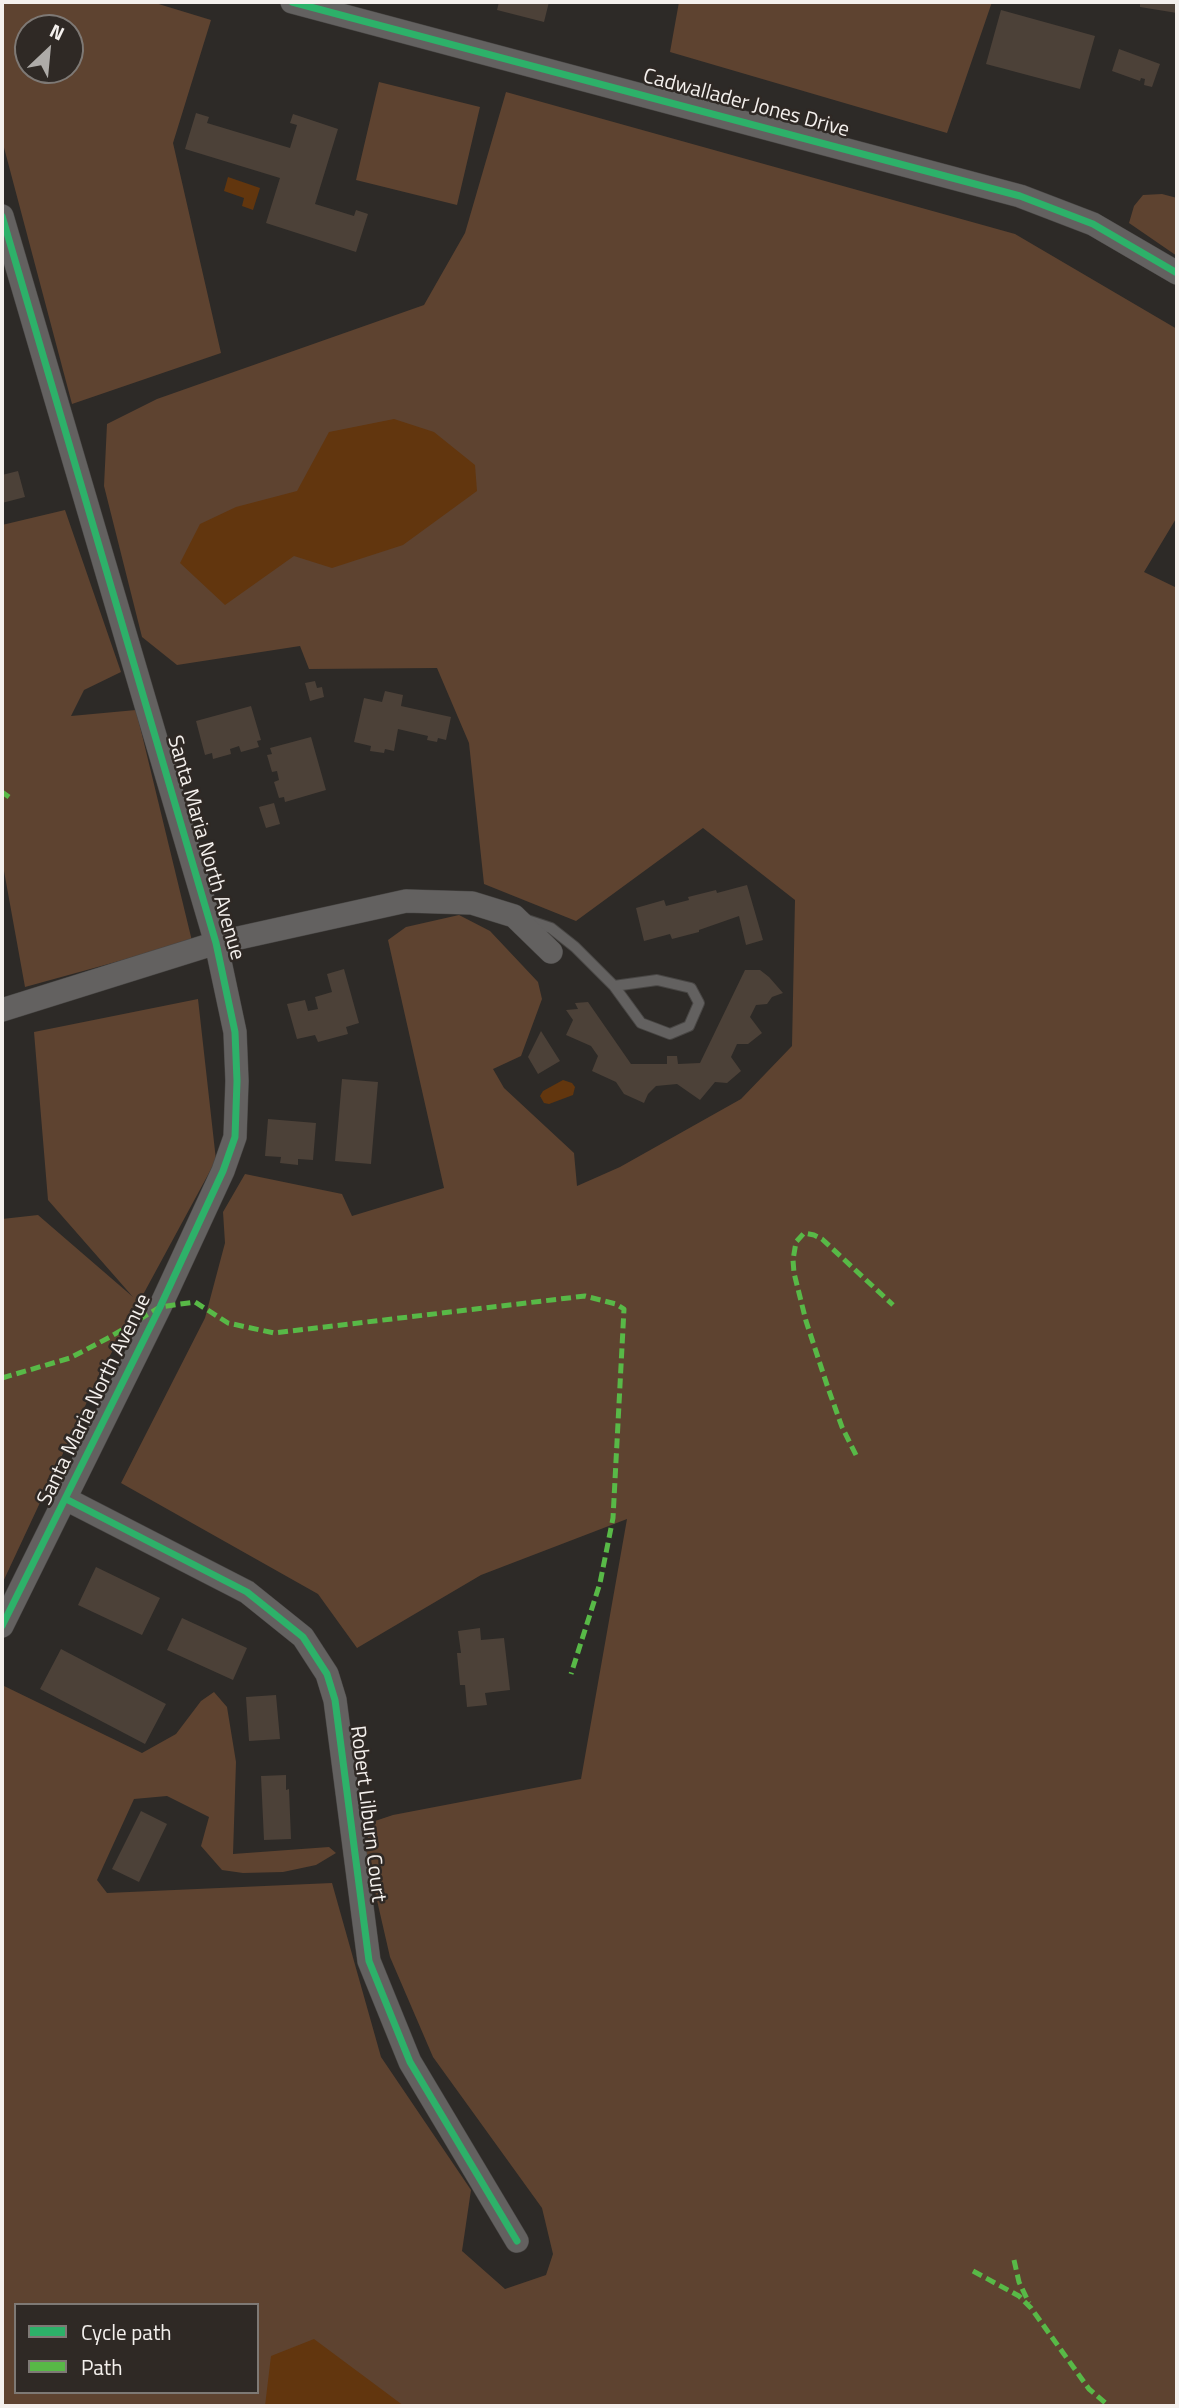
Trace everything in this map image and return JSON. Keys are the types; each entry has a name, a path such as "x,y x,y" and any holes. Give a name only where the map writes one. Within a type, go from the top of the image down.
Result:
{"street":[{"name":"Cadwallader Jones Drive","path":"292,2 1020,195 1093,224 1177,273"},
{"name":"Santa Maria North Avenue","path":"2,216 216,943 235,1032 237,1080 235,1137 223,1171 2,1626"},
{"path":"2,1010 216,943 406,901 472,902 514,916 551,952"},
{"name":"Robert Lilburn Court","path":"66,1499 247,1592 303,1637 327,1674 335,1700 369,1961 410,2062 517,2241"}],"lane":[{"path":"514,916 551,928 575,947 614,986 641,1023 670,1034 689,1026 699,1003 691,988 657,980 614,986"}],"shaded area":[{"path":"2,2 152,2 211,20 173,143 221,353 72,404 2,140"},
{"path":"679,2 992,2 947,133 670,52"},
{"path":"379,82 480,107 457,205 356,180"},
{"path":"506,92 1015,234 1177,329 1177,517 1144,572 1177,588 1177,2406 2,2406 2,1685 142,1753 176,1734 201,1701 214,1692 227,1707 236,1762 233,1854 329,1847 336,1853 316,1865 283,1872 243,1873 222,1870 201,1846 209,1817 167,1796 134,1799 97,1880 107,1893 332,1883 381,2057 471,2190 462,2251 505,2289 546,2275 553,2254 542,2208 433,2057 390,1957 365,1848 372,1822 393,1815 581,1779 627,1519 481,1575 357,1648 318,1594 121,1483 205,1318 225,1243 223,1212 245,1174 342,1194 352,1216 444,1188 388,940 406,927 459,915 490,931 538,982 542,999 521,1056 493,1069 504,1088 574,1153 577,1186 620,1167 741,1099 792,1046 795,900 703,828 576,921 484,884 469,743 437,668 309,669 300,646 177,665 142,637 104,486 107,424 157,399 424,305 465,233"},
{"path":"228,177 260,188 253,210 242,206 244,198 224,191"},
{"path":"1162,194 1177,198 1177,256 1129,223 1134,206 1143,195"},
{"path":"394,419 434,432 475,465 477,491 403,545 332,568 294,556 225,605 180,563 200,524 236,507 297,491 329,432"},
{"path":"65,510 121,672 84,690 71,716 136,710 192,941 25,987 2,860 2,525"},
{"path":"198,999 216,1160 100,1374 2,1584 2,1219 38,1215 133,1297 48,1200 34,1032"},
{"path":"563,1080 575,1087 573,1095 549,1104 544,1103 540,1096 543,1091"},
{"path":"314,2339 404,2406 265,2406 271,2356"}],"building":[{"path":"499,2 549,2 544,22 497,10"},
{"path":"1140,2 1177,2 1177,13 1140,7"},
{"path":"1001,10 1095,36 1080,89 986,64"},
{"path":"1119,49 1160,64 1152,87 1144,85 1145,79 1141,78 1140,81 1112,71"},
{"path":"196,113 209,117 207,123 290,148 297,125 290,123 293,114 338,129 315,204 354,216 356,210 368,214 356,252 266,223 280,178 185,149"},
{"path":"18,471 25,497 2,503 2,475"},
{"path":"315,681 317,688 322,687 324,697 310,701 305,683"},
{"path":"385,691 403,695 401,706 451,717 446,740 427,740 428,736 398,729 394,751 370,751 371,746 354,742 364,698 382,702"},
{"path":"251,706 261,740 257,741 259,747 241,752 239,746 230,749 231,754 213,759 212,753 205,755 196,721"},
{"path":"311,737 326,790 285,802 284,797 279,798 274,782 279,780 277,771 272,772 267,755 272,754 270,748"},
{"path":"274,803 280,824 266,828 259,807"},
{"path":"747,885 763,940 746,945 739,916 699,932 672,939 670,934 644,941 636,908 664,900 666,906 689,900 688,897"},
{"path":"344,969 359,1023 346,1027 348,1034 318,1042 315,1035 297,1039 287,1004 305,1000 308,1011 318,1009 315,997 332,992 327,974"},
{"path":"745,970 760,970 783,993 772,997 767,1004 756,1005 750,1017 762,1033 748,1044 737,1044 731,1057 741,1071 727,1083 715,1082 700,1100 677,1084 656,1086 644,1103 624,1094 616,1082 592,1071 598,1056 591,1046 566,1035 573,1020 566,1010 578,1009 575,1003 588,1002 631,1064 667,1064 667,1056 677,1056 678,1064 700,1063"},
{"path":"541,1031 560,1061 538,1074 528,1057"},
{"path":"342,1079 378,1082 371,1164 335,1161"},
{"path":"268,1119 316,1123 313,1160 298,1159 298,1165 280,1163 281,1157 265,1156"},
{"path":"96,1567 160,1598 142,1635 78,1605"},
{"path":"182,1618 247,1648 233,1680 167,1650"},
{"path":"480,1628 481,1640 504,1638 510,1690 485,1693 487,1705 467,1707 465,1685 460,1685 457,1653 461,1653 458,1631"},
{"path":"61,1649 166,1704 145,1744 40,1689"},
{"path":"276,1695 280,1739 249,1741 246,1697"},
{"path":"286,1775 291,1839 264,1840 261,1776"},
{"path":"141,1811 167,1824 139,1882 112,1869"}],"marked path":[{"path":"2,792 9,797"},
{"path":"856,1455 842,1427 806,1321 794,1273 796,1242 804,1233 822,1239 893,1305"},
{"path":"2,1378 70,1358 160,1307 195,1302 228,1323 274,1333 585,1296 616,1304 624,1309 613,1518 600,1583 571,1674"},
{"path":"1014,2260 1019,2282 1029,2303"},
{"path":"973,2271 1019,2296 1031,2308 1089,2389 1109,2406"}],"cycle path":[{"path":"292,2 1020,196 1093,224 1177,273"},
{"path":"2,216 216,943 235,1032 237,1081 235,1137 223,1171 160,1307 2,1626"},
{"path":"66,1499 247,1592 303,1637 327,1674 335,1700 369,1961 410,2062 517,2241"}]}
